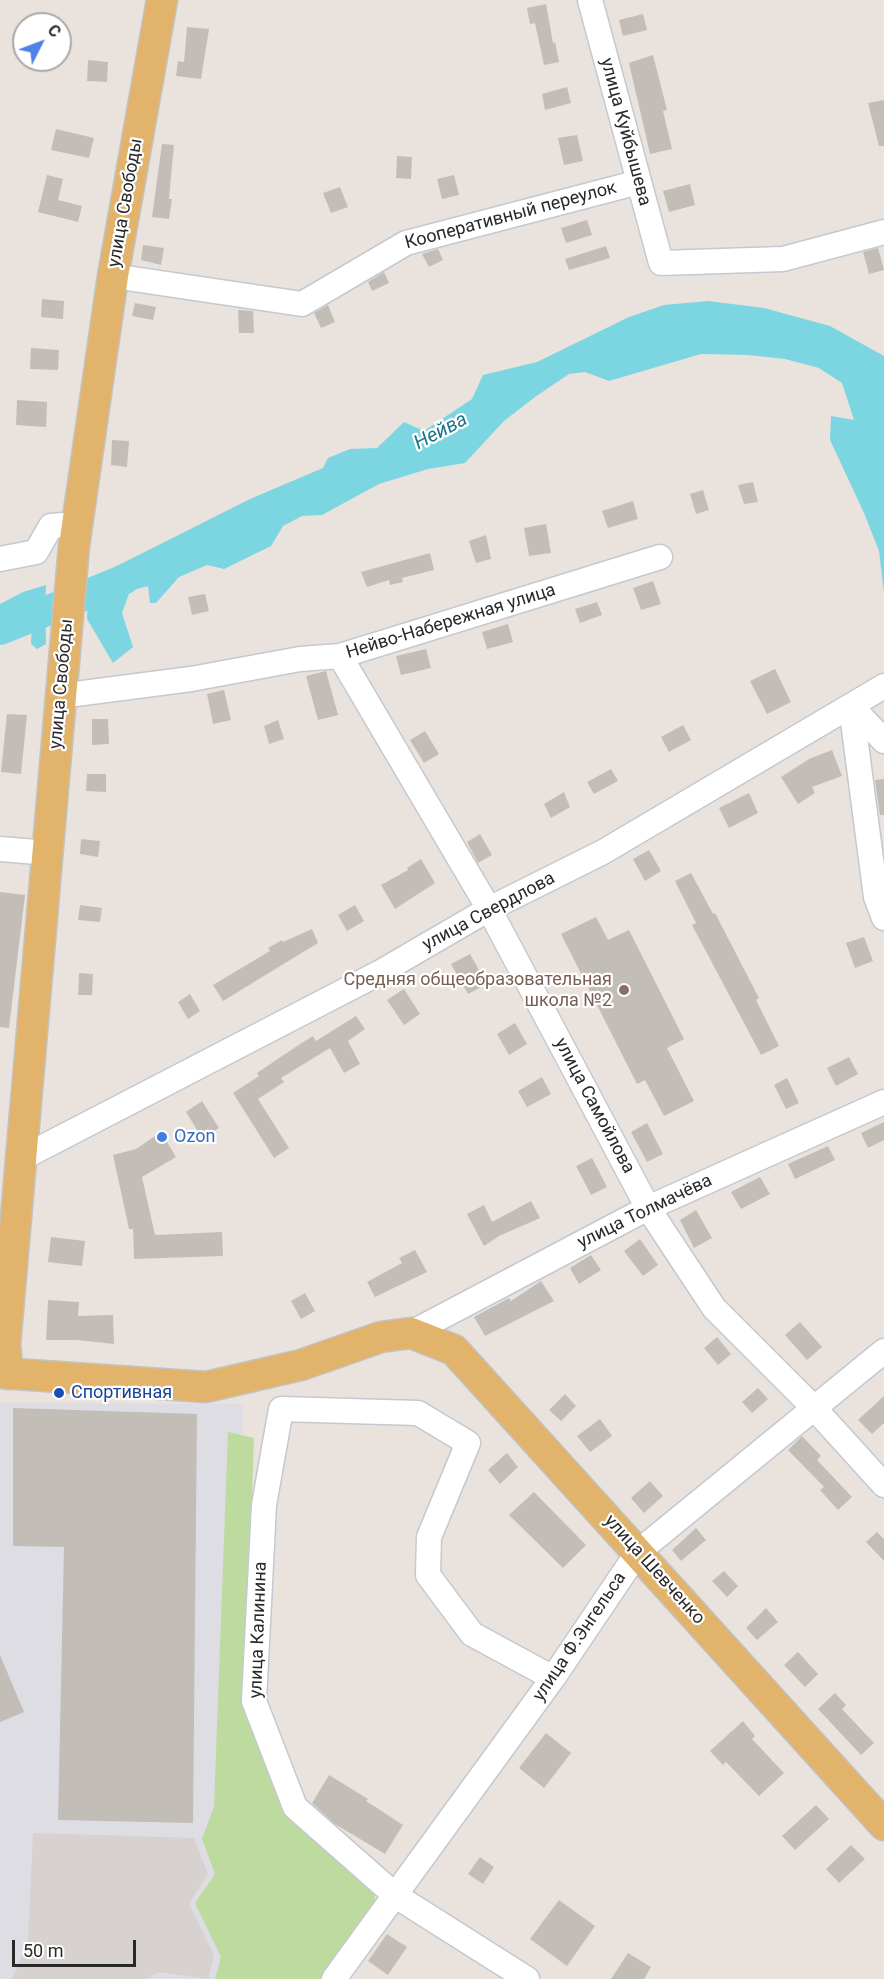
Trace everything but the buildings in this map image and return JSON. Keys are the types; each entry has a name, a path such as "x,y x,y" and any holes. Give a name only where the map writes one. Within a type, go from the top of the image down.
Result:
{"main road":[{"name":"улица Свободы","path":"4,1373 49,853 60,696 76,535 113,276 162,0"},
{"path":"4,1373 206,1387 301,1365 381,1337 411,1333"},
{"name":"улица Шевченко","path":"411,1333 454,1350 884,1826"}],"street":[{"name":"улица Куйбышева","path":"590,0 661,263 783,259 884,232"},
{"name":"Кооперативный переулок","path":"113,276 302,304 406,243 639,182"},
{"path":"0,559 36,552 51,526 76,535"},
{"name":"Нейво-Набережная улица","path":"60,696 190,679 300,659 340,656 660,557"},
{"name":"улица Самойлова","path":"340,656 489,909 648,1208 714,1308 814,1408 884,1485"},
{"name":"улица Свердлова","path":"22,1158 379,973 489,909 603,852 884,686"},
{"path":"851,706 884,741"},
{"path":"851,706 876,897 884,918"},
{"path":"0,849 49,853"},
{"name":"улица Толмачёва","path":"411,1333 648,1208 884,1102"},
{"name":"улица Ф.Энгельса","path":"334,1979 553,1678 638,1552 884,1351"},
{"name":"улица Калинина","path":"527,1979 396,1896 295,1807 254,1701 264,1505 281,1409 418,1413 468,1443 429,1537 428,1575 472,1634 553,1678"}],"shaded area":[{"path":"0,1403 243,1404 228,1810 311,1979 0,1979"},
{"path":"33,1833 194,1838 208,1874 189,1904 214,1955 208,1979 158,1972 147,1979 12,1979 28,1942"}],"green space":[{"path":"228,1432 254,1438 245,1702 275,1789 373,1887 376,1906 320,1979 215,1979 221,1957 195,1903 215,1874 202,1839 214,1807"}],"water":[{"path":"708,301 764,308 830,326 884,356 884,593 879,551 830,440 831,416 854,420 842,383 819,368 785,359 701,354 609,381 585,372 569,374 504,421 465,463 428,469 379,484 322,515 302,516 283,526 271,546 224,569 207,565 179,577 156,603 150,603 148,586 130,591 122,613 133,647 113,663 87,619 88,595 93,578 250,499 323,468 328,458 350,449 377,448 404,422 424,431 472,399 483,375 537,362 629,317 664,305"},
{"path":"46,585 46,644 37,649 31,644 32,622 0,634 0,604 23,592"}],"waterway":[{"name":"Нейва","path":"0,630 125,579"}],"place":[{"name":"Средняя общеобразовательная школа №2","path":"624,990"},
{"name":"Ozon","path":"162,1137"},
{"name":"Спортивная","path":"59,1393"}]}
